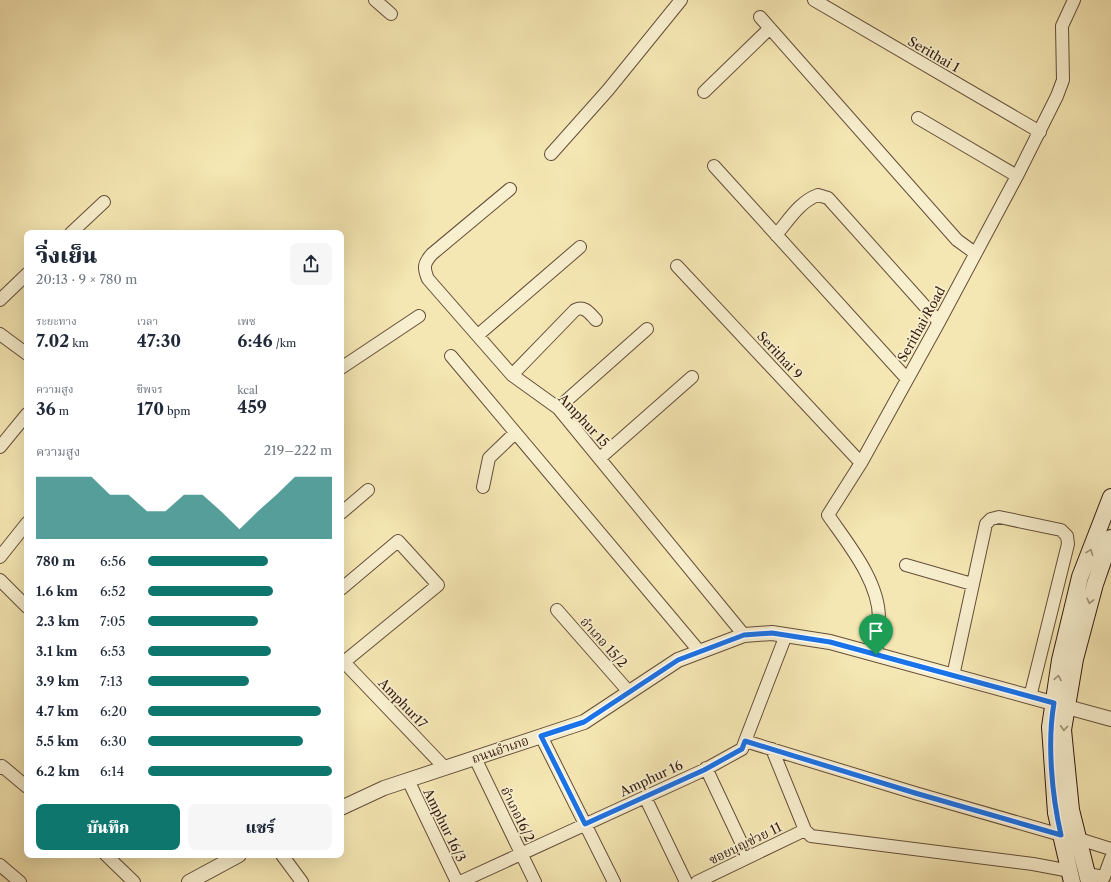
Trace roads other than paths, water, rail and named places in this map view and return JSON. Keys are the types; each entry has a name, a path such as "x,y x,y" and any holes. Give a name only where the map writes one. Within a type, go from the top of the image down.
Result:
{"main road":[{"path":"1088,878 1071,810 1060,705 1060,660 1080,577 1111,497"},
{"path":"1071,876 1056,813 1050,727 1060,705 1075,659 1095,584 1111,538"}],"street":[{"path":"375,0 391,14"},
{"path":"551,154 608,90 681,0"},
{"name":"Serithai 1","path":"814,0 1040,132"},
{"name":"Serithai Road","path":"876,655 879,617 873,587 857,556 828,515 861,463 939,322 1040,132 1063,80 1062,26 1074,0"},
{"path":"760,17 957,240 975,253"},
{"path":"704,92 770,28"},
{"path":"918,118 1017,176"},
{"path":"714,166 907,379"},
{"name":"Amphur 15","path":"510,189 432,254 425,262 424,270 428,279 512,375 558,408 744,635"},
{"path":"776,235 800,206 809,198 818,195 828,198 939,322"},
{"path":"74,230 104,202"},
{"path":"478,335 580,248"},
{"name":"Serithai 9","path":"677,266 861,463"},
{"path":"0,300 24,279"},
{"path":"512,375 576,310 584,308 596,320"},
{"path":"344,366 419,316"},
{"path":"558,408 647,329"},
{"path":"0,334 24,352"},
{"path":"450,356 700,652"},
{"path":"600,458 692,377"},
{"path":"0,447 24,418"},
{"path":"483,487 489,458 515,433"},
{"path":"344,510 368,490"},
{"path":"953,676 986,524 999,517 1061,530 1067,536 1068,544 1030,697"},
{"path":"0,557 24,527"},
{"path":"344,586 398,540 438,585 344,659"},
{"path":"906,565 972,584"},
{"path":"0,580 24,604"},
{"name":"อำเภอ 15/2","path":"557,610 630,692"},
{"name":"ถนนอำเภอ","path":"344,807 384,788 584,722 678,660 744,635 772,633 830,642 1111,719"},
{"name":"Amphur 16","path":"459,882 645,797 742,749 786,635"},
{"name":"Amphur17","path":"344,663 444,768"},
{"path":"541,736 614,882"},
{"path":"745,741 915,793 1061,835"},
{"path":"772,749 805,830 812,836 1033,864 1071,876"},
{"name":"อำเภอ16/2","path":"476,758 535,882"},
{"path":"0,768 2,766 24,784"},
{"path":"706,768 748,857"},
{"name":"Amphur 16/3","path":"408,780 459,882"},
{"path":"645,797 686,882"},
{"name":"ซอยบุญช่วย 11","path":"696,882 805,830"},
{"path":"1078,839 1111,849"},
{"path":"109,858 134,882"},
{"path":"189,882 233,858"},
{"path":"284,858 302,882"},
{"path":"1088,878 1104,877 1111,858"},
{"path":"0,865 20,882"}]}
